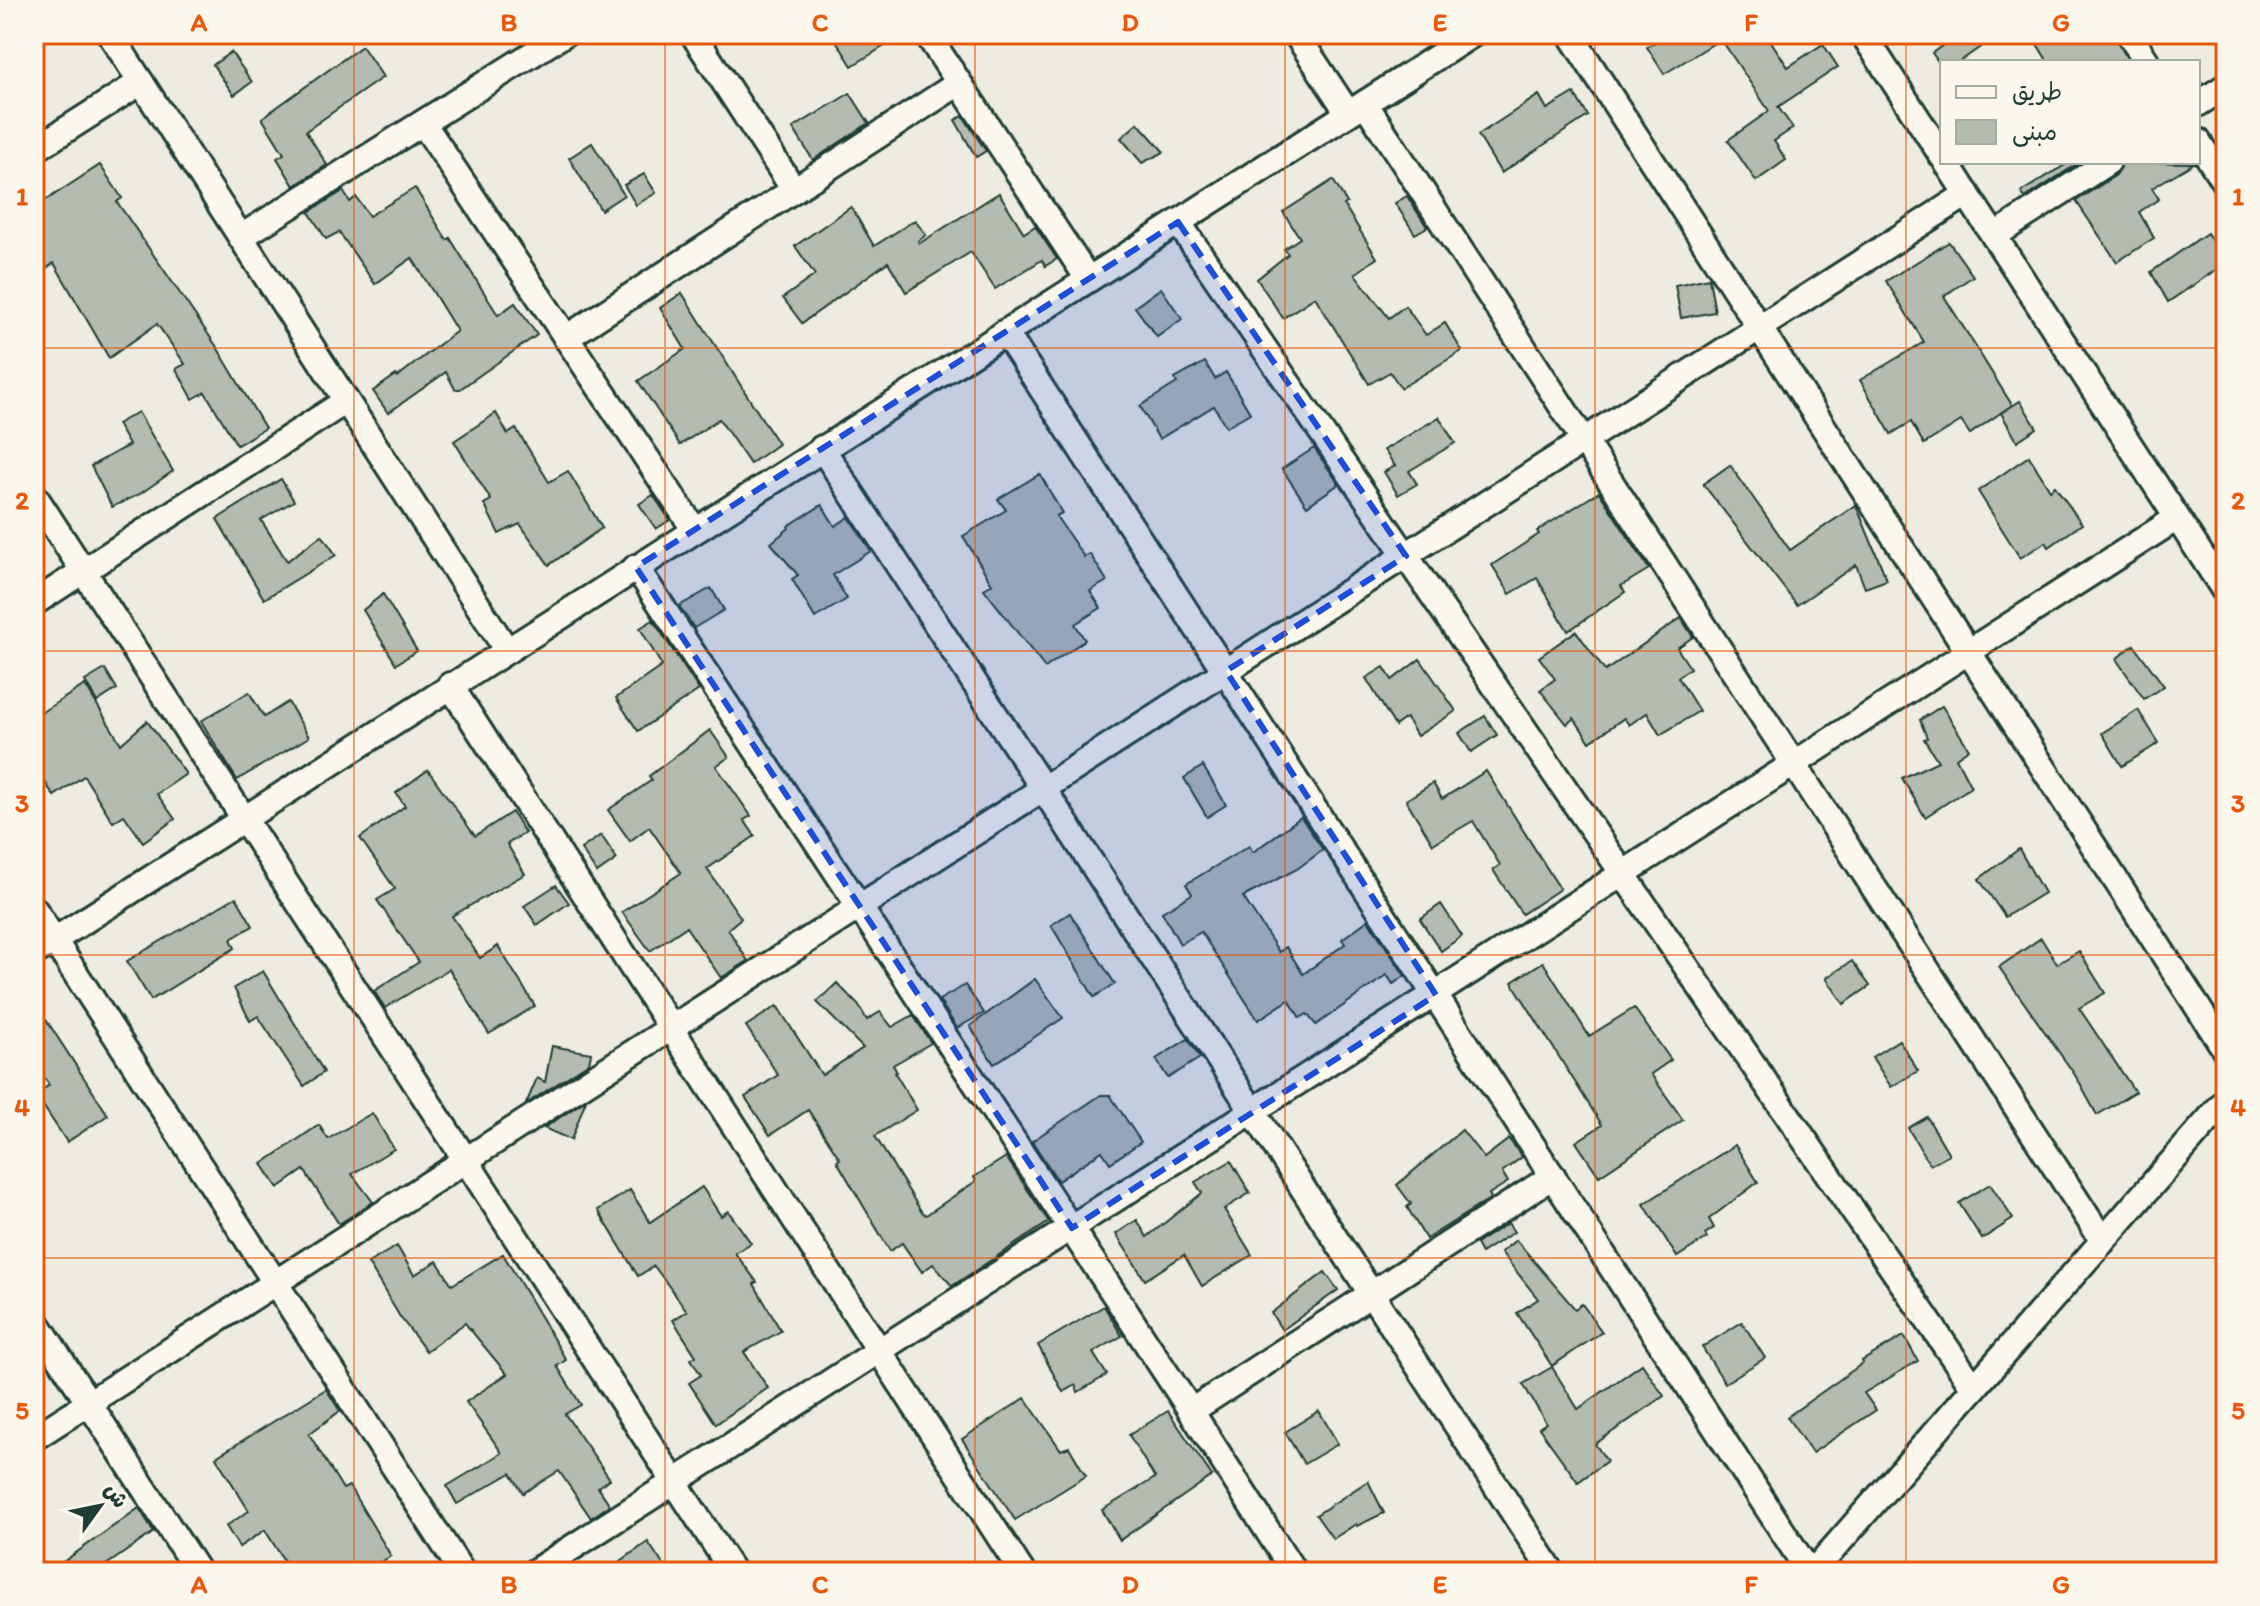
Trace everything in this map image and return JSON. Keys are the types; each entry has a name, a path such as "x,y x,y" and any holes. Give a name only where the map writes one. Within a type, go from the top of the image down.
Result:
{"street":[{"path":"241,237 564,34"},
{"path":"693,34 794,190"},
{"path":"927,34 1088,279"},
{"path":"1296,34 1357,108 1584,441 2103,1241"},
{"path":"44,946 1473,34"},
{"path":"1570,34 2226,1051"},
{"path":"1863,34 1940,153"},
{"path":"2129,34 2146,60"},
{"path":"116,36 141,82 506,649"},
{"path":"34,150 141,82"},
{"path":"566,338 959,83"},
{"path":"2200,103 2226,86"},
{"path":"423,123 694,529"},
{"path":"2200,144 2226,185"},
{"path":"1947,164 2226,593"},
{"path":"1994,236 2105,164"},
{"path":"34,1438 1967,194"},
{"path":"1178,222 1974,1388"},
{"path":"1005,332 1811,1572 2226,1100"},
{"path":"34,603 346,401"},
{"path":"822,448 1552,1572"},
{"path":"34,495 733,1572"},
{"path":"534,1572 2177,518"},
{"path":"636,567 1072,1228 1294,1572"},
{"path":"450,685 1022,1572"},
{"path":"34,909 44,946 276,1283 462,1572"},
{"path":"1191,1411 1553,1176"},
{"path":"34,1318 198,1572"}],"highlighted area":[{"path":"1178,222 1406,556 1226,671 1436,995 1072,1228 636,567"}],"building":[{"path":"832,34 904,34 852,66"},
{"path":"1668,34 1766,34 1788,67 1823,44 1838,67 1778,107 1793,128 1774,141 1786,160 1756,181 1728,140 1769,111 1721,39 1664,74 1647,47"},
{"path":"1959,34 1999,34 1962,60 1940,60 1940,64 1932,53"},
{"path":"2031,34 2114,34 2128,60 2047,60"},
{"path":"362,46 383,77 306,131 327,165 294,186 277,158 284,154 262,118"},
{"path":"231,52 252,82 234,95 213,65"},
{"path":"850,93 869,123 813,160 793,128"},
{"path":"1574,93 1588,116 1501,173 1478,135 1539,95 1547,109"},
{"path":"963,116 986,151 976,157 955,120"},
{"path":"1138,123 1164,152 1142,163 1121,138"},
{"path":"592,143 624,195 601,210 569,158"},
{"path":"2067,164 2077,164 2025,198 2021,192"},
{"path":"2122,164 2192,164 2152,188 2159,199 2139,212 2154,238 2117,262 2076,201 2116,175"},
{"path":"100,165 122,198 117,202 217,347 265,428 237,445 205,392 193,399 176,369 185,364 157,324 109,358 54,263 34,278 34,208"},
{"path":"644,174 656,193 636,205 624,185"},
{"path":"1333,180 1347,203 1344,205 1377,258 1355,274 1389,318 1405,306 1426,335 1445,323 1462,351 1401,388 1390,372 1369,384 1315,297 1283,318 1257,279 1288,254 1284,249 1300,238 1283,212"},
{"path":"415,188 498,315 515,303 537,335 460,389 455,389 446,372 388,413 373,391 397,377 457,331 412,258 375,284 339,232 326,239 309,212 343,191 350,202 356,197 369,216"},
{"path":"999,193 1024,233 1035,226 1057,259 1045,266 1042,260 995,289 971,252 906,292 888,262 802,323 783,298 815,275 795,246 851,207 874,246 915,220 926,235 918,241 920,243"},
{"path":"1407,196 1427,227 1415,234 1395,203"},
{"path":"2207,233 2226,263 2168,302 2151,272"},
{"path":"1949,242 1973,276 1944,296 2012,405 1970,434 1961,421 1924,444 1911,422 1891,434 1860,380 1924,342 1886,281"},
{"path":"1709,278 1715,312 1681,318 1675,285"},
{"path":"1161,288 1182,319 1157,337 1135,307"},
{"path":"682,293 778,444 750,464 719,419 680,445 638,381 685,349 660,308"},
{"path":"1205,362 1215,379 1226,372 1250,413 1226,427 1214,406 1159,439 1140,406 1177,383 1175,379"},
{"path":"2020,401 2037,428 2017,441 2001,413"},
{"path":"138,412 173,471 140,494 112,507 91,466 129,445 117,424"},
{"path":"496,413 508,434 516,429 549,482 568,471 602,528 549,565 520,524 499,534 484,504 491,500 454,441"},
{"path":"1439,417 1455,443 1409,471 1417,484 1398,495 1384,472 1395,466 1384,450"},
{"path":"1314,448 1339,484 1307,506 1282,469"},
{"path":"2029,456 2050,490 2055,486 2082,524 2049,547 2046,542 2020,558 1978,491"},
{"path":"1730,465 1790,550 1856,505 1887,580 1865,588 1856,565 1797,605 1703,484"},
{"path":"1040,474 1062,513 1056,516 1084,557 1090,554 1107,581 1090,591 1101,608 1075,624 1085,640 1045,668 984,589 992,584 963,536 1006,510 998,499"},
{"path":"281,479 294,501 261,520 287,561 322,535 336,555 264,599 217,519"},
{"path":"1599,492 1649,569 1621,586 1625,592 1568,631 1537,578 1510,594 1492,565 1539,534 1537,531"},
{"path":"653,495 670,520 656,529 639,504"},
{"path":"822,505 835,526 849,517 871,551 833,575 847,599 815,618 792,579 798,575 771,543 788,526"},
{"path":"711,588 724,610 694,628 679,606"},
{"path":"383,594 417,651 396,664 363,610"},
{"path":"1681,618 1693,637 1677,648 1690,668 1678,677 1699,711 1660,735 1647,713 1629,725 1624,718 1590,742 1574,718 1567,724 1540,690 1555,679 1539,657 1576,631 1605,671"},
{"path":"653,620 699,690 638,731 616,698 662,666 640,628"},
{"path":"2134,645 2164,686 2144,699 2116,659"},
{"path":"1420,659 1456,711 1417,736 1406,718 1395,726 1366,678 1384,667 1392,680"},
{"path":"105,669 117,689 97,702 85,681"},
{"path":"85,685 121,744 147,721 186,774 157,794 175,819 143,842 124,815 113,822 84,776 54,796 34,765 34,717"},
{"path":"249,692 264,717 288,702 309,737 237,780 201,721"},
{"path":"1942,706 1969,749 1956,758 1971,787 1925,817 1902,778 1938,761 1924,739 1927,738 1920,720"},
{"path":"2138,710 2159,743 2122,766 2102,733"},
{"path":"1485,716 1497,735 1471,752 1459,733"},
{"path":"710,730 729,757 716,766 751,816 744,820 755,836 707,869 741,918 728,929 748,961 721,978 686,927 650,951 622,912 681,873 649,827 630,841 608,810 652,780 649,776"},
{"path":"1203,766 1226,805 1207,817 1184,778"},
{"path":"428,770 475,836 512,812 525,833 507,844 525,874 452,916 480,958 498,946 535,1006 489,1034 449,969 385,1008 374,991 419,962 377,900 395,889 360,838 405,806 396,793"},
{"path":"1486,771 1560,889 1522,914 1493,870 1500,865 1473,821 1433,844 1406,800 1433,783 1442,799"},
{"path":"1301,817 1323,850 1297,869 1243,897 1279,952 1286,947 1303,974 1345,944 1342,939 1368,920 1405,976 1393,984 1387,975 1316,1025 1307,1014 1300,1018 1289,1000 1258,1020 1201,932 1180,944 1162,912 1192,894 1186,884 1249,846 1253,852"},
{"path":"601,835 617,859 597,873 581,849"},
{"path":"2019,849 2044,893 2005,917 1979,879"},
{"path":"556,885 569,903 537,925 524,906"},
{"path":"236,897 253,926 231,939 235,948 151,1000 127,961"},
{"path":"1441,904 1462,936 1441,951 1420,919"},
{"path":"1070,913 1115,984 1094,997 1051,925"},
{"path":"2041,938 2057,964 2079,951 2105,993 2079,1008 2135,1092 2097,1115 2075,1075 1999,967"},
{"path":"1852,961 1870,986 1844,1004 1826,978"},
{"path":"1543,962 1589,1036 1634,1008 1671,1060 1651,1074 1683,1120 1599,1176 1576,1142 1602,1125 1512,982"},
{"path":"263,971 324,1072 304,1086 258,1016 250,1021 234,988"},
{"path":"1035,979 1063,1018 994,1064 970,1026"},
{"path":"837,983 859,1006 867,1020 880,1012 892,1027 913,1015 931,1043 893,1065 917,1110 875,1136 921,1211 926,1215 976,1181 974,1177 1006,1157 1049,1222 952,1286 933,1264 922,1272 902,1243 890,1251 837,1161 840,1159 808,1110 770,1135 745,1097 778,1075 746,1026 777,1006 822,1075 863,1048 817,1002"},
{"path":"965,985 984,1013 957,1028 939,1000"},
{"path":"34,1001 108,1115 67,1142 36,1095 49,1085 34,1063"},
{"path":"1188,1039 1200,1058 1168,1078 1156,1059"},
{"path":"1899,1040 1918,1071 1891,1087 1872,1057"},
{"path":"552,1046 591,1053 589,1063 526,1104 537,1078 545,1082"},
{"path":"1101,1095 1110,1095 1141,1142 1110,1163 1102,1151 1058,1181 1032,1141"},
{"path":"586,1100 571,1140 544,1128"},
{"path":"372,1113 394,1149 352,1174 373,1202 339,1224 304,1170 278,1188 262,1164 319,1125 328,1139"},
{"path":"1927,1117 1949,1154 1930,1165 1908,1128"},
{"path":"1462,1130 1484,1158 1509,1139 1522,1157 1502,1172 1508,1182 1489,1194 1491,1198 1426,1239 1407,1207 1411,1204 1397,1185"},
{"path":"1735,1145 1758,1182 1709,1219 1714,1228 1705,1234 1707,1238 1677,1257 1644,1204"},
{"path":"1231,1161 1250,1193 1224,1209 1252,1255 1202,1286 1184,1255 1145,1280 1116,1234 1137,1220 1147,1237 1202,1193 1195,1182"},
{"path":"1990,1184 2013,1219 1982,1239 1959,1203"},
{"path":"702,1187 721,1216 728,1211 751,1243 735,1253 757,1282 754,1284 781,1331 744,1352 768,1388 716,1424 689,1383 701,1375 691,1359 696,1356 673,1320 687,1311 654,1266 638,1276 598,1210 630,1190 650,1222"},
{"path":"1508,1223 1514,1232 1481,1253 1476,1244"},
{"path":"1516,1240 1575,1309 1582,1304 1602,1332 1552,1366 1517,1313 1538,1299 1501,1252"},
{"path":"397,1246 414,1275 437,1261 452,1285 503,1254 566,1360 557,1366 581,1405 565,1414 610,1479 598,1487 610,1505 591,1518 559,1471 523,1493 511,1473 457,1504 447,1486 502,1453 466,1402 507,1374 465,1323 426,1351 400,1317 368,1263"},
{"path":"1325,1272 1338,1290 1282,1330 1271,1313"},
{"path":"1104,1306 1122,1336 1093,1353 1107,1375 1078,1392 1075,1385 1063,1392 1038,1345"},
{"path":"1742,1322 1765,1358 1725,1383 1702,1347"},
{"path":"1904,1336 1918,1361 1864,1393 1876,1410 1812,1453 1787,1417 1862,1361"},
{"path":"1642,1364 1664,1396 1595,1444 1607,1461 1578,1482 1539,1428 1546,1423 1523,1384 1552,1367 1578,1409"},
{"path":"326,1389 340,1411 309,1434 343,1489 349,1486 391,1556 364,1572 291,1572 265,1530 239,1547 226,1526 249,1511 216,1457"},
{"path":"1025,1398 1061,1450 1069,1447 1086,1476 1015,1520 962,1439"},
{"path":"1168,1411 1212,1476 1120,1540 1102,1510 1155,1478 1129,1435"},
{"path":"1319,1411 1338,1444 1304,1464 1285,1432"},
{"path":"1368,1481 1384,1513 1356,1524 1333,1539 1316,1515"},
{"path":"139,1508 154,1532 96,1572 49,1572"},
{"path":"648,1542 668,1572 605,1572"}]}
